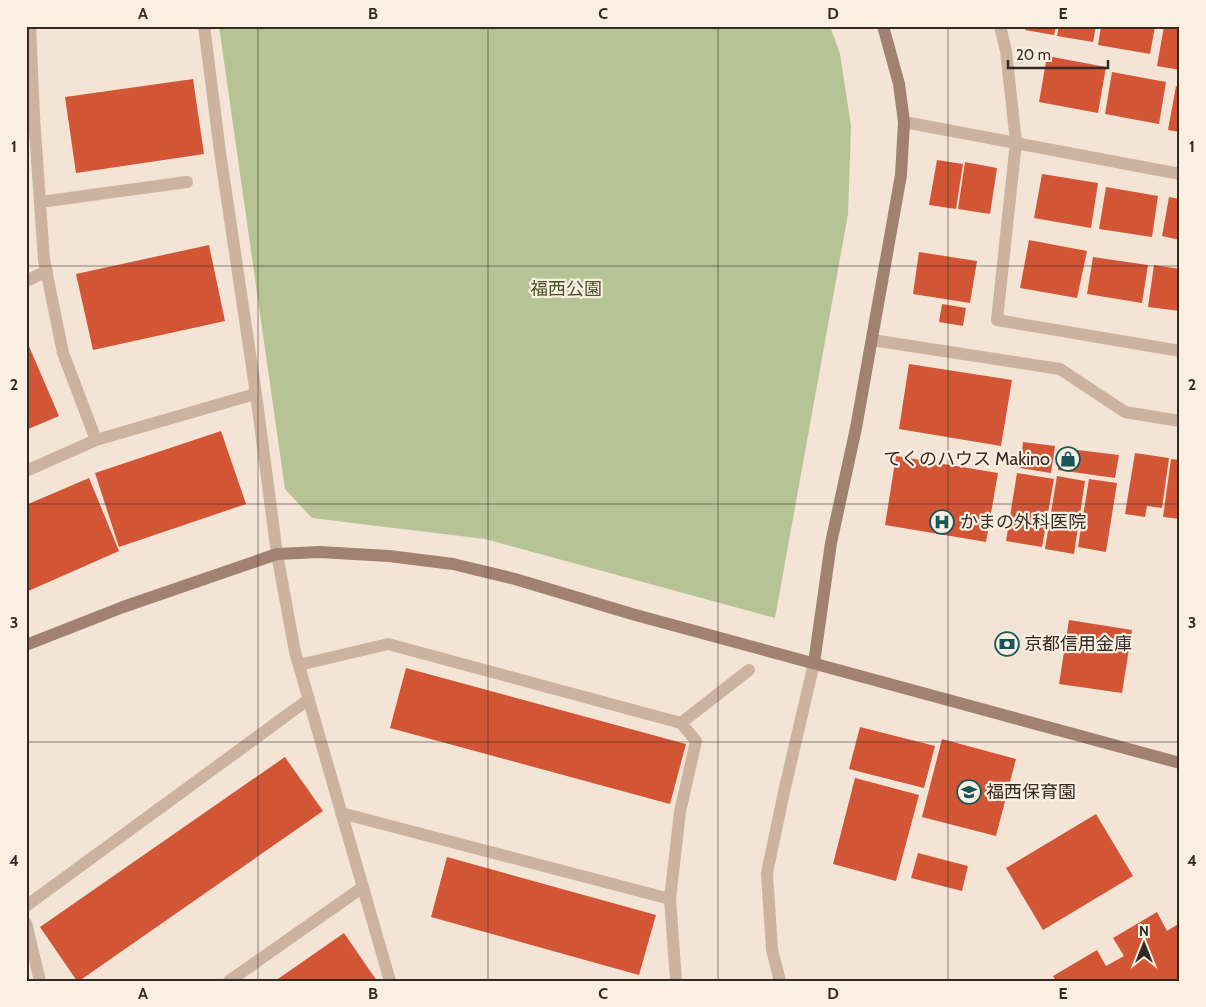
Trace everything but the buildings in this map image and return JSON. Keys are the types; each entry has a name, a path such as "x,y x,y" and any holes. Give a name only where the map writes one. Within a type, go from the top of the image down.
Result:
{"street":[{"path":"30,26 30,96 44,260 63,353 96,440"},
{"path":"204,26 277,554 295,652 390,981"},
{"path":"780,981 772,950 767,873 814,663 831,543 856,428 901,175 904,122 900,84 883,26"},
{"path":"1000,26 1006,51 1016,142 997,320 1180,352"},
{"path":"904,122 1180,174"},
{"path":"40,202 187,182"},
{"path":"26,280 47,271"},
{"path":"872,340 1060,369 1124,412 1180,421"},
{"path":"26,472 96,440 256,394"},
{"path":"26,645 122,606 277,554 310,552 389,556 453,564 515,579 632,614 1180,763"},
{"path":"299,665 388,644 681,723 696,741 680,812 670,900 676,981"},
{"path":"681,723 749,670"},
{"path":"26,906 309,699"},
{"path":"341,813 670,900"},
{"path":"229,981 363,887"},
{"path":"26,923 40,981"}],"green space":[{"name":"福西公園","path":"219,26 830,26 840,54 851,126 848,214 775,618 485,539 312,518 285,489"}],"place":[{"name":"てくのハウス Makino","path":"1068,459"},
{"name":"かまの外科医院","path":"942,522"},
{"name":"京都信用金庫","path":"1007,644"},
{"name":"福西保育園","path":"969,792"}]}
